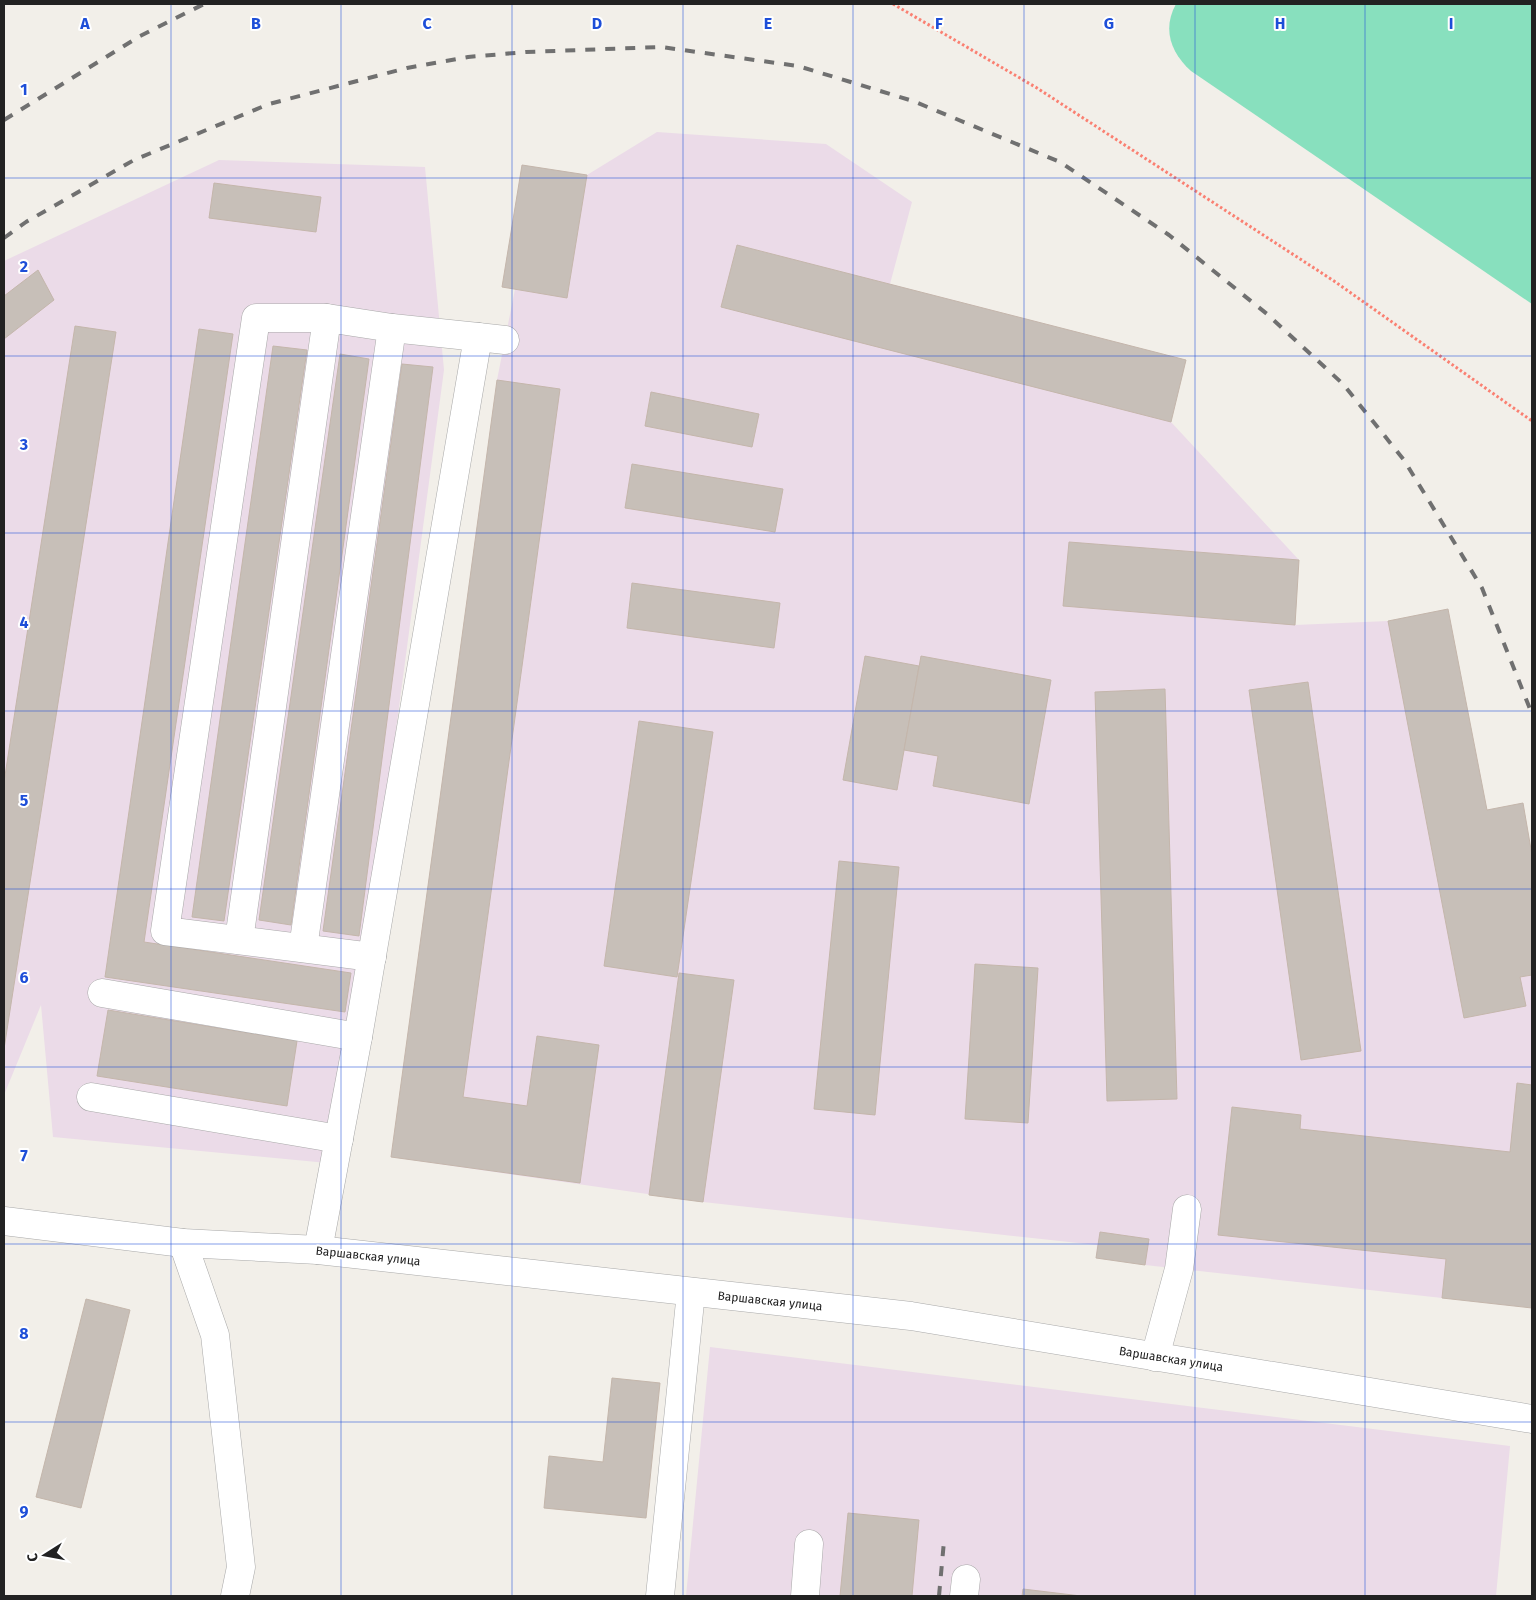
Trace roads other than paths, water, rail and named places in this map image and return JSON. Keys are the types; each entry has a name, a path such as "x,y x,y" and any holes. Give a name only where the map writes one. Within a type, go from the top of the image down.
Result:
{"street":[{"path":"318,1250 372,957 492,338 392,328 327,318 256,318 165,931 372,957"},
{"path":"239,940 327,318"},
{"path":"303,948 392,328"},
{"path":"102,993 358,1037"},
{"path":"91,1097 338,1139"},
{"path":"1155,1357 1179,1268 1187,1209"},
{"name":"Варшавская улица","path":"4,1221 183,1243 318,1250 911,1316 1532,1419"},
{"path":"183,1243 215,1335 242,1567 235,1596"},
{"path":"660,1596 691,1292"},
{"path":"805,1596 809,1544"}],"railway":[{"path":"4,120 140,36 204,4"},
{"path":"4,238 26,222 134,160 269,104 407,68 468,57 526,52 661,47 798,66 913,101 1060,162 1169,235 1267,314 1343,384 1404,460 1482,588 1532,714"},
{"path":"939,1596 944,1541"}]}
